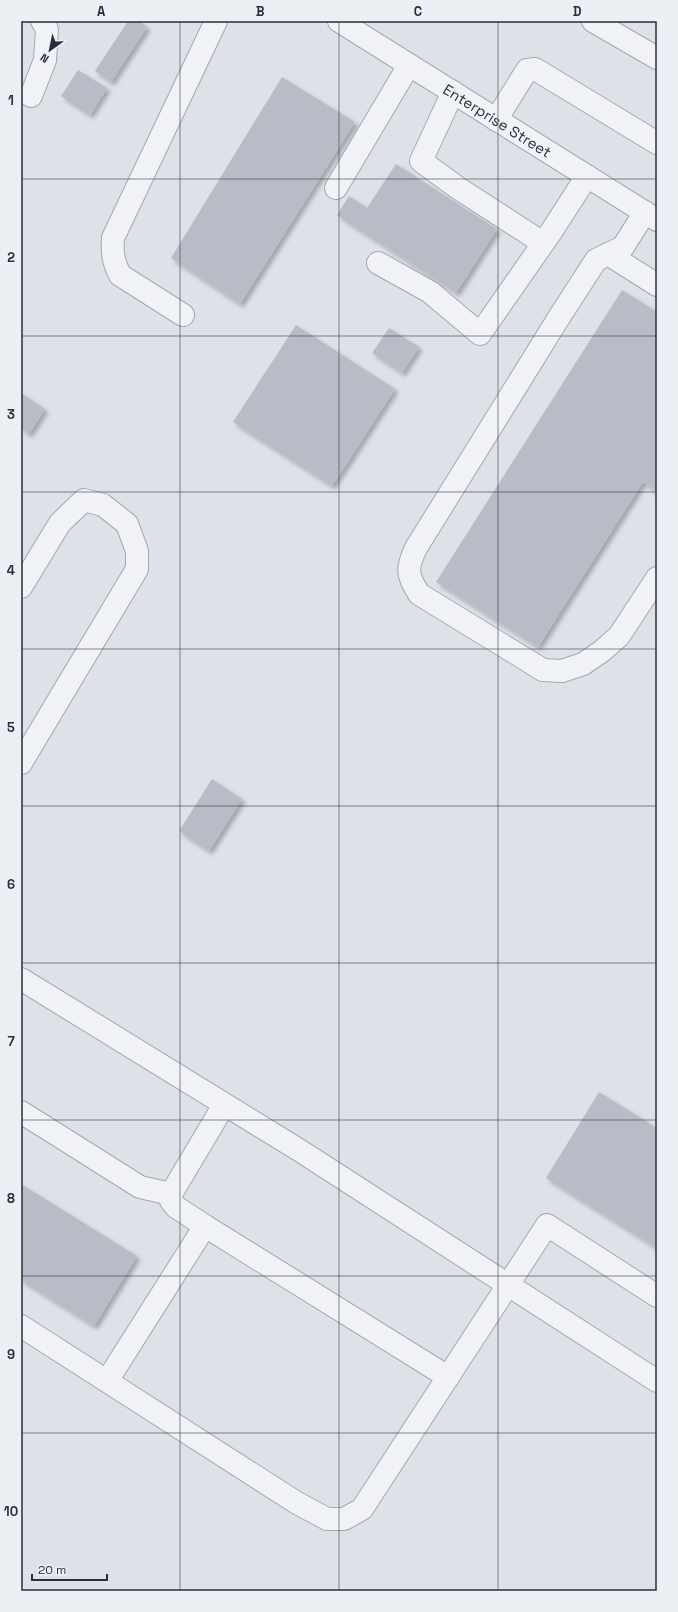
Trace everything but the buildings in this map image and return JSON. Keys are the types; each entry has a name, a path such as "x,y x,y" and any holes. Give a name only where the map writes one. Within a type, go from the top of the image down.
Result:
{"street":[{"path":"31,96 45,60 47,29 42,21"},
{"path":"183,315 120,275 114,266 112,254 113,238 216,21"},
{"name":"Enterprise Street","path":"339,21 651,216"},
{"path":"593,21 657,58"},
{"path":"336,188 409,65"},
{"path":"496,120 527,70 535,69 657,143"},
{"path":"453,92 421,161 458,188 543,243"},
{"path":"378,263 430,292 480,334 587,176"},
{"path":"651,216 623,247 596,260 416,548 409,562 410,580 419,594 543,670 562,671 583,664 602,652 619,636 657,578"},
{"path":"608,254 657,285"},
{"path":"21,587 60,524 84,500 103,506 126,524 137,550 137,569 21,763"},
{"path":"21,979 299,1150 657,1381"},
{"path":"224,1105 171,1194 171,1201 176,1207 204,1226 448,1376"},
{"path":"21,1112 140,1187 171,1194"},
{"path":"107,1381 204,1226"},
{"path":"21,1326 297,1503 327,1519 344,1519 362,1509 546,1226 657,1296"}]}
